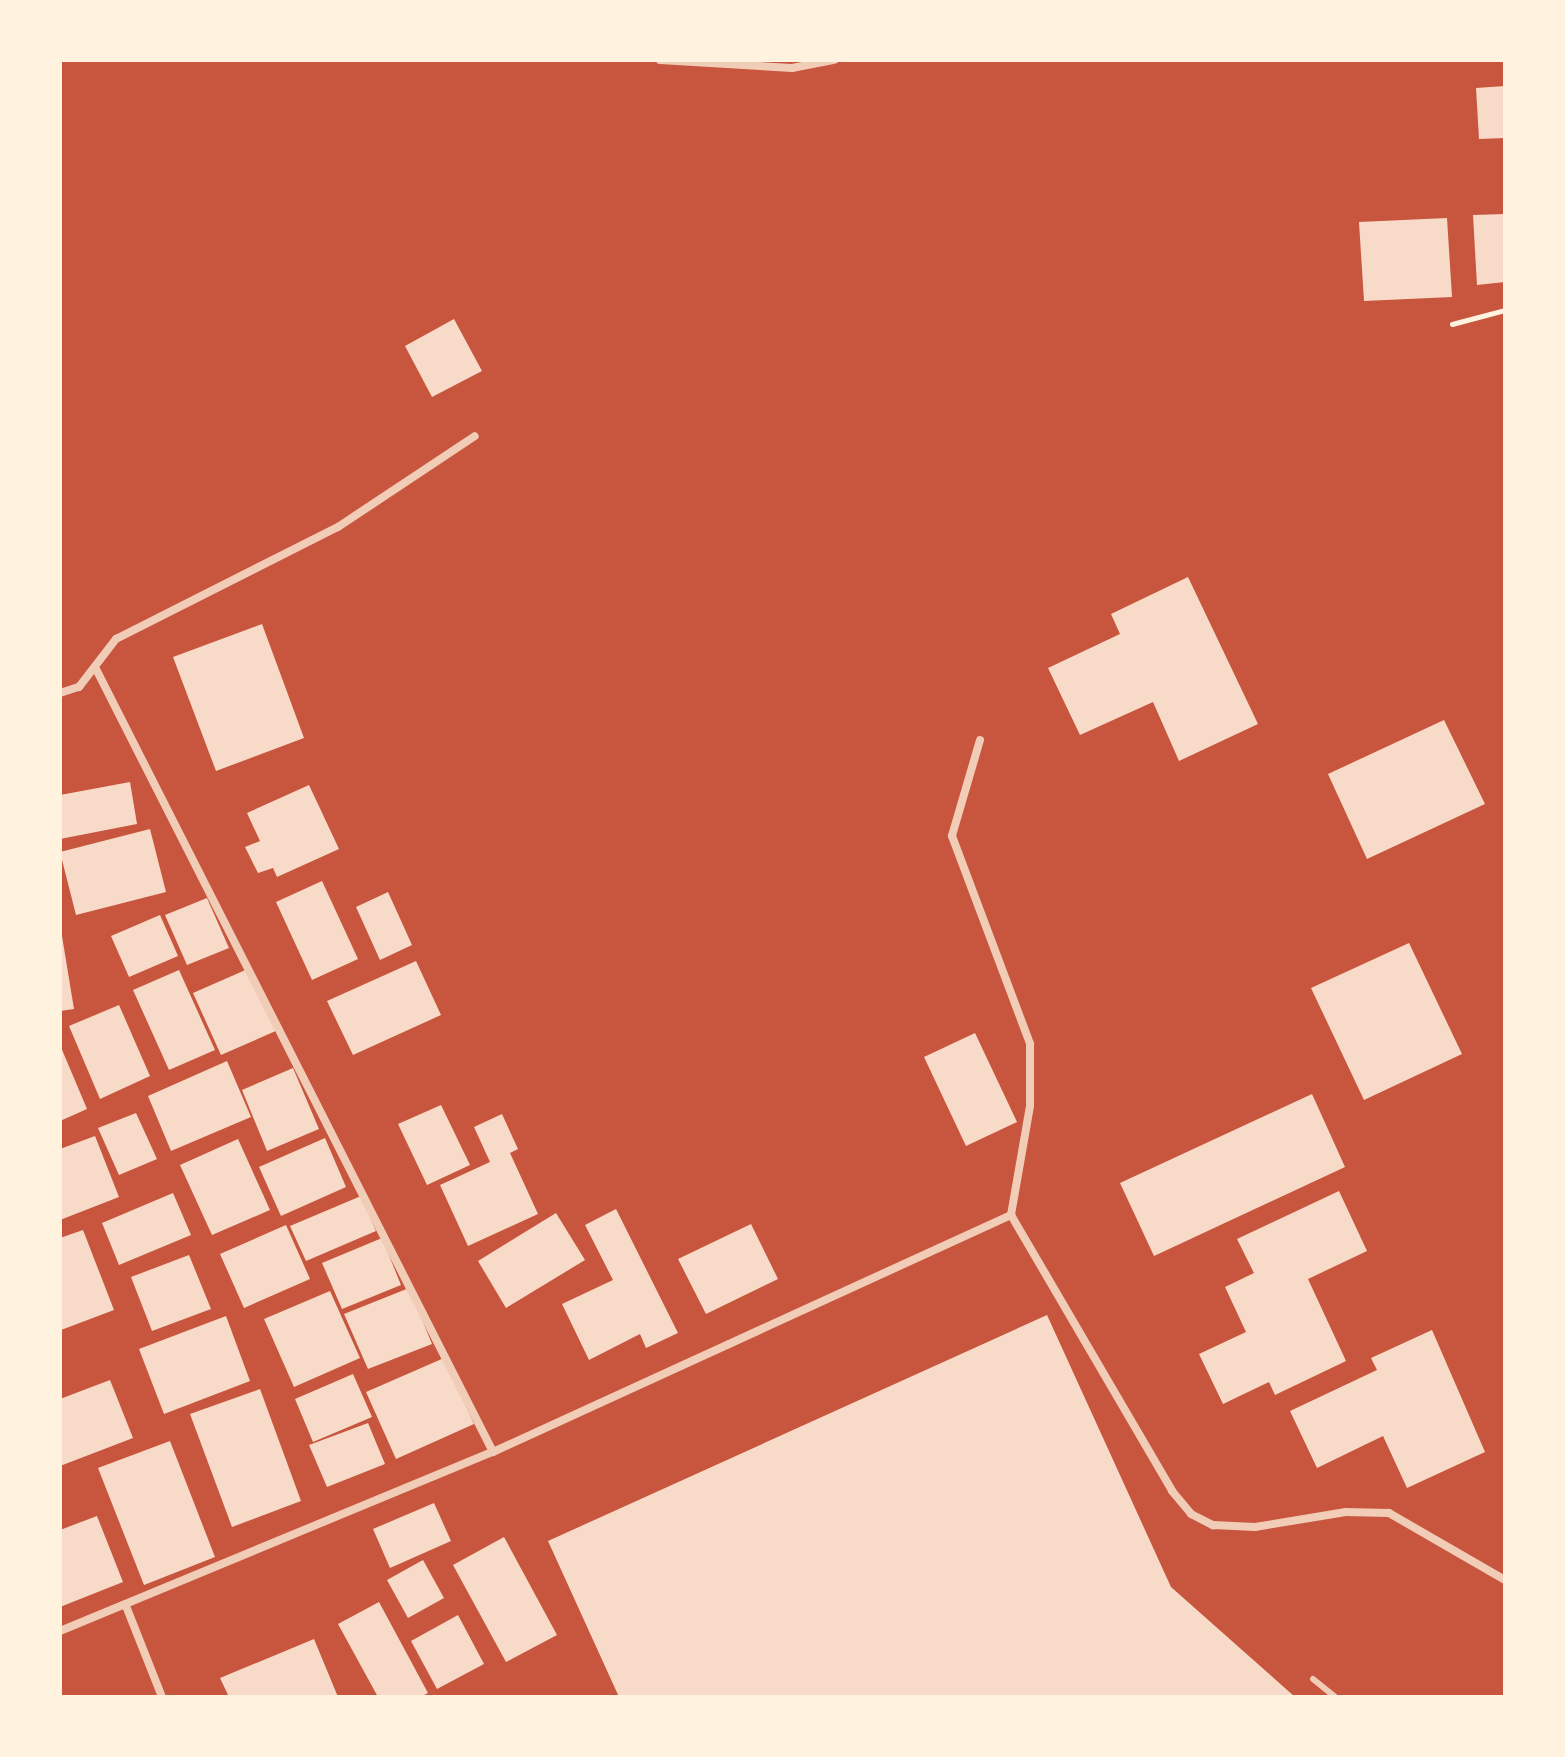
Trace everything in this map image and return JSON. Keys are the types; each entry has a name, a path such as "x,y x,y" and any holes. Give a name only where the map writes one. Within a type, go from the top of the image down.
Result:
{"street":[{"path":"660,60 792,68 834,60"},
{"path":"60,693 79,687 116,639 338,527 475,436"},
{"path":"95,667 493,1452"},
{"path":"980,740 952,836 1030,1044 1030,1106 1011,1215 1149,1454 1191,1514 1213,1525 1255,1527 1346,1512 1389,1513 1505,1580"},
{"path":"60,1631 493,1452 1011,1215"},
{"path":"126,1606 162,1697"}],"lane":[{"path":"1313,1679 1335,1697"}],"path":[{"path":"1452,324 1505,310"}],"building":[{"path":"1505,86 1505,138 1479,139 1476,88"},
{"path":"1505,214 1505,282 1477,285 1473,215"},
{"path":"1447,218 1452,297 1364,301 1359,222"},
{"path":"454,319 482,371 432,397 405,346"},
{"path":"1188,577 1258,724 1179,761 1153,702 1080,735 1048,668 1120,634 1111,614"},
{"path":"262,624 304,738 216,771 173,657"},
{"path":"1444,720 1485,804 1367,859 1328,774"},
{"path":"130,782 137,824 60,839 60,795"},
{"path":"309,785 339,849 277,877 273,868 258,873 245,847 260,841 247,813"},
{"path":"150,829 166,892 76,915 60,852"},
{"path":"322,881 358,959 312,980 276,902"},
{"path":"388,892 412,945 380,960 356,907"},
{"path":"207,898 229,948 187,965 165,915"},
{"path":"160,915 178,956 129,977 111,936"},
{"path":"60,924 74,1009 60,1011"},
{"path":"1409,943 1462,1054 1364,1100 1311,988"},
{"path":"416,961 441,1015 353,1055 327,1001"},
{"path":"250,968 278,1030 221,1055 193,993"},
{"path":"179,970 215,1050 169,1070 133,990"},
{"path":"119,1005 150,1076 100,1099 69,1026"},
{"path":"975,1033 1017,1122 966,1146 924,1057"},
{"path":"60,1045 87,1109 60,1121"},
{"path":"227,1061 251,1117 171,1151 148,1096"},
{"path":"293,1068 319,1129 267,1151 242,1090"},
{"path":"1312,1094 1345,1167 1154,1256 1120,1183"},
{"path":"441,1105 470,1165 427,1185 398,1124"},
{"path":"136,1113 157,1159 119,1175 98,1128"},
{"path":"502,1114 518,1149 510,1153 538,1214 468,1246 440,1185 490,1162 474,1127"},
{"path":"95,1136 119,1197 60,1220 60,1149"},
{"path":"325,1138 346,1187 281,1216 259,1167"},
{"path":"238,1139 270,1210 212,1235 180,1165"},
{"path":"1339,1191 1367,1251 1308,1279 1346,1361 1275,1395 1269,1382 1223,1404 1199,1354 1246,1332 1225,1287 1254,1273 1237,1239"},
{"path":"173,1193 191,1235 119,1265 102,1223"},
{"path":"361,1196 376,1231 306,1261 290,1226"},
{"path":"616,1209 678,1333 646,1348 640,1334 589,1360 562,1304 613,1280 585,1225"},
{"path":"556,1213 585,1260 506,1308 478,1261"},
{"path":"751,1224 778,1279 706,1314 678,1259"},
{"path":"286,1225 310,1279 244,1308 220,1254"},
{"path":"83,1230 114,1310 61,1330 60,1238"},
{"path":"382,1238 401,1285 342,1309 322,1263"},
{"path":"189,1255 211,1309 152,1331 131,1277"},
{"path":"409,1288 432,1344 368,1369 344,1314"},
{"path":"330,1291 360,1358 294,1387 264,1319"},
{"path":"1047,1315 1171,1587 1295,1697 619,1697 548,1541"},
{"path":"226,1316 250,1381 164,1414 139,1349"},
{"path":"1432,1330 1485,1452 1407,1488 1383,1436 1317,1468 1290,1411 1377,1370 1371,1358"},
{"path":"444,1358 474,1424 396,1459 366,1392"},
{"path":"353,1374 372,1417 313,1442 295,1399"},
{"path":"110,1380 133,1438 60,1466 60,1399"},
{"path":"260,1389 301,1501 232,1527 190,1414"},
{"path":"368,1423 385,1464 327,1487 309,1445"},
{"path":"170,1441 215,1557 144,1585 98,1468"},
{"path":"434,1503 451,1541 390,1568 373,1529"},
{"path":"97,1516 123,1582 60,1607 60,1530"},
{"path":"504,1537 557,1635 506,1662 453,1565"},
{"path":"423,1560 444,1598 408,1618 387,1580"},
{"path":"379,1602 428,1693 420,1697 378,1697 338,1624"},
{"path":"458,1615 484,1664 437,1689 411,1641"},
{"path":"314,1639 338,1697 229,1697 220,1678"}]}
